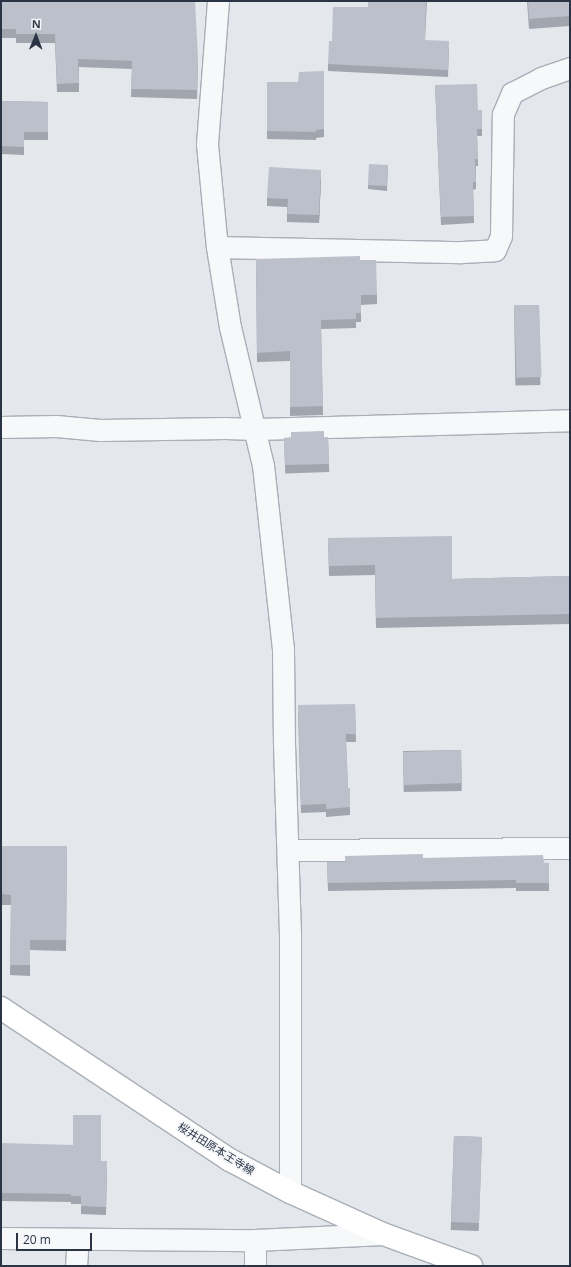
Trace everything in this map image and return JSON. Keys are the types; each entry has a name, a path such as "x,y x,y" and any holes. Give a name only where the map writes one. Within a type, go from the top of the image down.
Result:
{"main road":[{"name":"桜井田原本王寺線","path":"1,1008 230,1160 290,1192 383,1234 471,1266"}],"street":[{"path":"218,1 207,144 217,247 230,327 264,465 283,650 284,744 289,850 290,1192"},
{"path":"217,247 462,252 495,250 501,236 503,114 512,93 541,78 570,68"},
{"path":"1,427 56,426 100,430 256,429 570,420"},
{"path":"289,850 570,848"},
{"path":"1,1238 255,1240 383,1234"},
{"path":"76,1266 78,1239"},
{"path":"255,1240 255,1266"}],"building":[{"path":"1,1 195,1 198,57 197,90 131,89 132,61 78,59 79,83 57,84 55,34 16,34 16,29 1,29"},
{"path":"368,1 426,1 425,40 449,41 448,70 328,64 329,41 332,41 333,7 368,7"},
{"path":"528,1 570,1 570,16 529,19"},
{"path":"324,71 324,129 316,130 316,132 267,131 267,82 298,82 299,72"},
{"path":"477,84 478,110 482,110 482,129 477,129 478,159 475,159 476,182 473,182 474,216 441,217 435,85"},
{"path":"1,101 48,102 48,132 24,132 24,147 1,146"},
{"path":"369,164 388,165 387,186 368,185"},
{"path":"269,167 321,170 319,215 287,214 288,199 267,198"},
{"path":"360,256 360,260 376,260 377,295 361,295 361,313 356,313 356,319 321,320 323,406 290,407 290,351 257,353 256,259"},
{"path":"539,305 542,377 517,378 514,306"},
{"path":"324,431 324,437 328,437 329,464 285,465 284,438 291,437 291,432"},
{"path":"452,536 452,579 570,576 570,614 376,618 375,565 329,566 328,538"},
{"path":"355,704 356,734 346,734 350,807 326,809 326,804 301,805 298,705"},
{"path":"461,750 462,783 404,785 403,752"},
{"path":"1,846 67,846 66,940 30,940 30,965 10,965 11,895 1,894"},
{"path":"423,854 423,858 543,855 544,863 549,863 549,883 516,883 516,880 328,883 327,862 345,862 345,856"},
{"path":"73,1115 101,1115 101,1161 107,1161 106,1207 81,1206 81,1196 71,1196 71,1194 1,1193 1,1143 73,1145"},
{"path":"454,1136 482,1137 479,1223 451,1222"}]}
